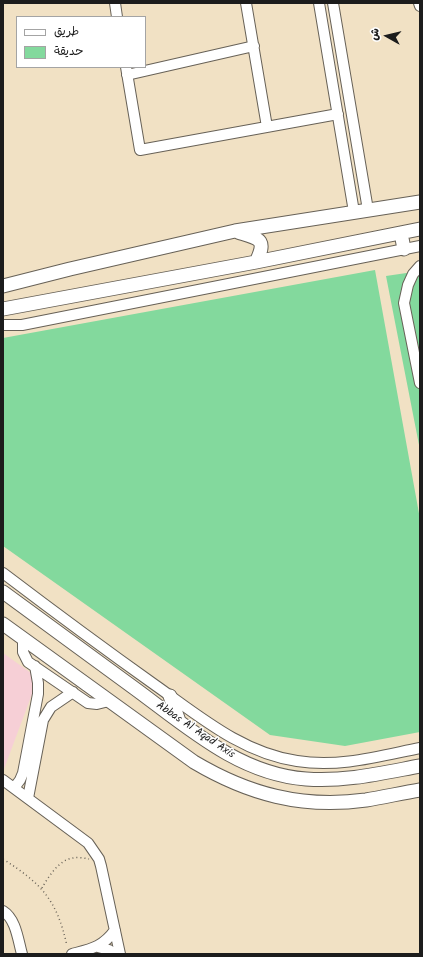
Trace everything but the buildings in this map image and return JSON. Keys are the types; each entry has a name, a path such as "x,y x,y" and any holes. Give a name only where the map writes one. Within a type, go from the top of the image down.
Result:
{"main road":[{"path":"3,286 235,231 420,202"},
{"path":"3,309 256,262 420,229"},
{"path":"235,231 254,237 260,241 262,248 256,262"},
{"path":"401,233 404,248"},
{"name":"Abbas Al Aqad Axis","path":"3,592 179,721 236,759 281,775 305,779 330,779 375,774 420,766"},
{"path":"3,624 194,762 239,786 263,794 302,801 340,802 365,800 420,790"},
{"path":"170,696 179,721"}],"street":[{"path":"115,3 117,16"},
{"path":"246,3 268,127"},
{"path":"320,3 354,212"},
{"path":"334,3 368,210"},
{"path":"146,67 254,46"},
{"path":"141,68 126,71 140,150 338,114"},
{"path":"3,325 22,325 420,246"},
{"path":"420,266 408,285 404,303 420,383"},
{"path":"3,573 170,696 236,741 260,752 284,759 310,763 337,763 363,760 420,748"},
{"path":"23,638 25,657 28,662 90,704 109,701"},
{"path":"28,798 29,766 36,730 39,688 35,666"},
{"path":"36,730 48,710 73,692"},
{"path":"14,788 29,766"},
{"path":"3,780 88,843 99,859 104,873 120,954"},
{"path":"3,911 12,920 22,954"},
{"path":"98,947 115,930"},
{"path":"70,951 98,947 109,950 114,954"}],"path":[{"path":"42,888 53,871 62,863 72,858 99,859"},
{"path":"3,859 36,882 42,888 59,916 70,951"}],"shaded area":[{"path":"3,653 38,678 4,769 3,769"}],"green space":[{"path":"375,270 420,519 420,732 345,746 270,735 3,546 3,338"},
{"path":"420,271 420,450 386,276"}]}
